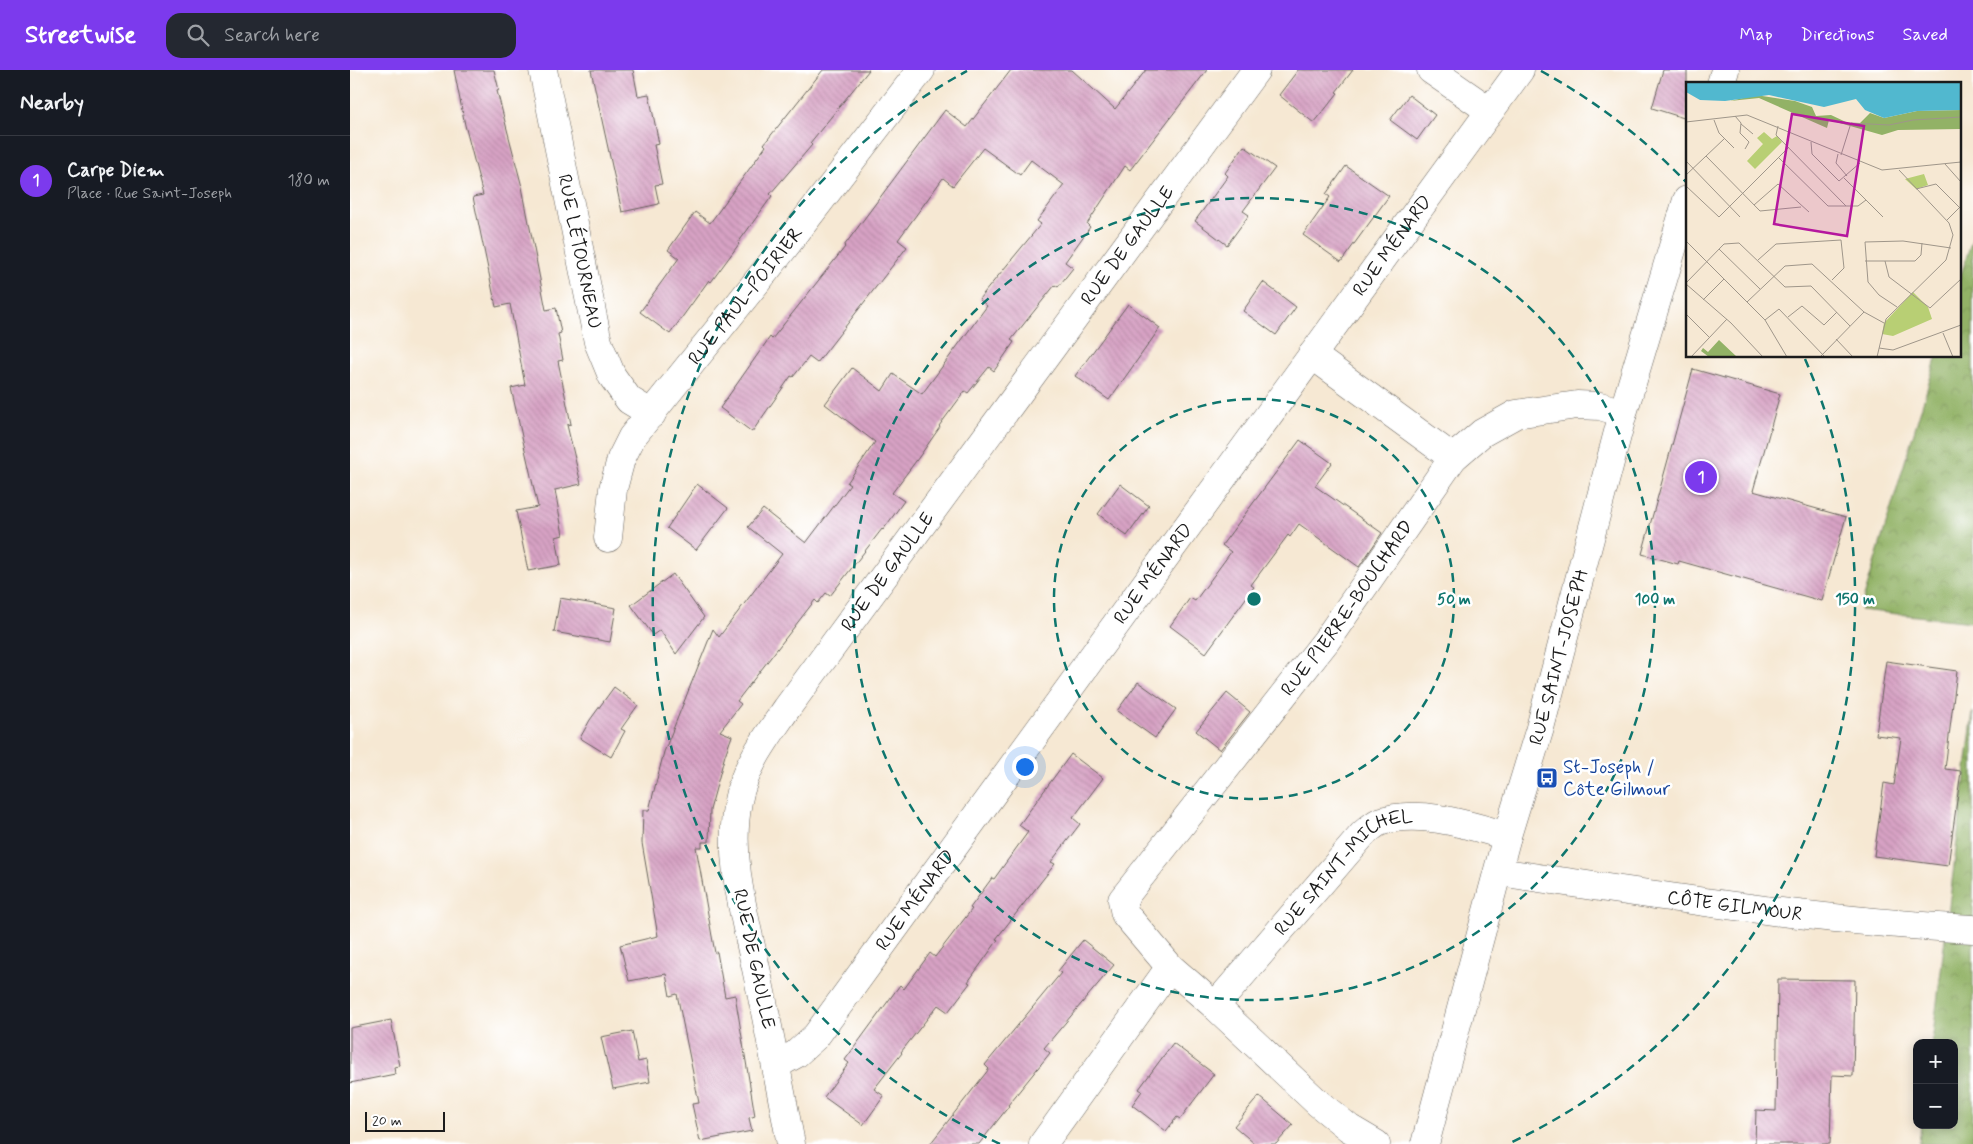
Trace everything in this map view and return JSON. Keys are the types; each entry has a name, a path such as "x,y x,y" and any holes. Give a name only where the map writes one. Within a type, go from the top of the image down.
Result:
{"street":[{"name":"RUE LÉTOURNEAU","path":"543,70 598,342 612,376 628,400 652,414"},
{"name":"RUE PAUL-POIRIER","path":"608,538 613,489 621,459 632,437 780,254 921,70"},
{"name":"RUE DE GAULLE","path":"790,1144 738,878 734,841 738,800 746,774 787,708 1256,70"},
{"path":"1431,70 1490,111"},
{"name":"RUE MÉNARD","path":"776,1065 796,1054 816,1036 1520,70"},
{"name":"RUE SAINT-JOSEPH","path":"1425,1144 1498,872 1540,728 1623,413 1686,203"},
{"path":"1312,355 1453,458"},
{"name":"RUE PIERRE-BOUCHARD","path":"1170,967 1125,914 1122,900 1134,882 1326,641 1453,458 1482,433 1516,414 1545,408 1577,405 1600,406 1623,413"},
{"name":"RUE SAINT-MICHEL","path":"1215,1006 1363,834 1376,823 1409,817 1459,823 1508,836"},
{"name":"CÔTE GILMOUR","path":"1498,872 1749,909 1900,925 1973,929"},
{"path":"1043,1144 1170,967 1215,1006 1318,1103 1349,1128 1376,1144"}],"green space":[{"path":"1973,236 1973,622 1860,610 1936,358 1960,358 1960,278"},
{"path":"1973,712 1973,1144 1919,1144 1921,1129 1958,1129 1958,1039 1932,1039"}],"building":[{"path":"454,70 494,70 499,90 497,91 522,187 546,310 556,308 561,333 558,334 563,360 558,361 571,424 567,425 581,484 555,490 563,535 556,537 561,565 528,571 516,511 538,507 511,388 525,385 510,304 496,307 473,197 483,195 465,125"},
{"path":"591,70 633,70 638,96 649,94 659,144 654,145 662,184 655,185 659,204 622,212"},
{"path":"823,70 869,70 810,143 812,145 770,194 772,196 739,244 711,282 709,280 670,334 640,312 679,258 668,250 695,212 710,223 766,146 764,144"},
{"path":"1011,70 1072,70 1115,109 1146,70 1207,70 1130,170 1125,166 1087,224 1090,227 1065,262 1073,268 1058,287 1055,285 1011,340 1014,342 994,371 989,367 968,393 965,391 939,426 892,493 904,501 883,530 830,596 826,593 818,603 815,600 737,701 741,704 720,731 732,736 710,810 709,842 702,842 702,847 696,847 725,997 735,995 755,1116 749,1118 752,1131 700,1141 692,1104 699,1103 677,994 670,996 666,974 629,981 620,945 658,936 642,843 643,810 649,810 664,752 713,629 719,637 782,554 748,527 763,509 806,543 850,485 847,483 875,442 825,404 852,368 882,391 893,374 922,394 987,306 979,299 1041,224 1037,221 1064,185 1031,160 1020,175 983,148 953,186 943,178 898,240 907,247 817,363 809,357 793,377 791,376 752,432 720,408 770,337 772,339 845,247 945,110 967,127"},
{"path":"1298,70 1353,70 1336,92 1338,93 1314,123 1279,95"},
{"path":"1663,70 1687,70 1686,119 1652,108"},
{"path":"1409,95 1435,115 1417,140 1390,120"},
{"path":"1244,146 1275,168 1243,211 1249,215 1227,245 1195,221 1228,176 1225,173"},
{"path":"1346,166 1389,196 1341,262 1303,235 1330,197 1326,194"},
{"path":"1263,282 1296,307 1276,335 1243,311"},
{"path":"1128,304 1160,328 1109,400 1075,376"},
{"path":"1693,369 1780,394 1753,491 1846,517 1822,601 1679,561 1678,564 1642,554"},
{"path":"1300,440 1332,463 1315,486 1382,533 1359,567 1299,524 1290,537 1288,535 1251,585 1254,587 1206,653 1170,626 1190,598 1195,601 1231,552 1222,545"},
{"path":"697,484 728,508 696,550 667,528"},
{"path":"1120,484 1149,506 1127,536 1098,514"},
{"path":"673,574 704,617 676,654 660,630 653,635 631,605"},
{"path":"560,598 616,608 610,642 554,632"},
{"path":"1886,661 1957,671 1945,769 1961,771 1948,866 1874,856 1884,783 1894,785 1901,738 1876,735"},
{"path":"1138,682 1176,709 1155,738 1117,711"},
{"path":"614,687 638,705 621,729 625,731 611,757 580,738 590,720"},
{"path":"1227,693 1250,712 1220,750 1196,731"},
{"path":"1071,754 1103,778 1073,818 1080,824 1051,862 1055,864 996,939 998,940 968,982 970,983 948,1012 938,1005 874,1089 884,1096 863,1125 824,1097 849,1063 845,1060 900,985 904,989 930,953 935,957 1028,832 1019,825"},
{"path":"1083,940 1114,965 1044,1048 1050,1053 979,1144 930,1144 989,1069 985,1065 1061,973 1058,971"},
{"path":"1778,979 1855,980 1853,1076 1832,1075 1830,1144 1755,1144 1756,1110 1776,1111"},
{"path":"391,1020 400,1066 394,1067 395,1074 350,1083 350,1028"},
{"path":"632,1031 638,1062 646,1060 650,1082 613,1089 601,1037"},
{"path":"1173,1043 1214,1074 1180,1119 1177,1117 1166,1131 1132,1105 1142,1091 1139,1089"},
{"path":"1259,1096 1293,1125 1276,1144 1255,1144 1234,1126"}],"place":[{"name":"Carpe Diem","path":"1701,477"},
{"name":"St-Joseph / Côte Gilmour","path":"1547,778"}]}
